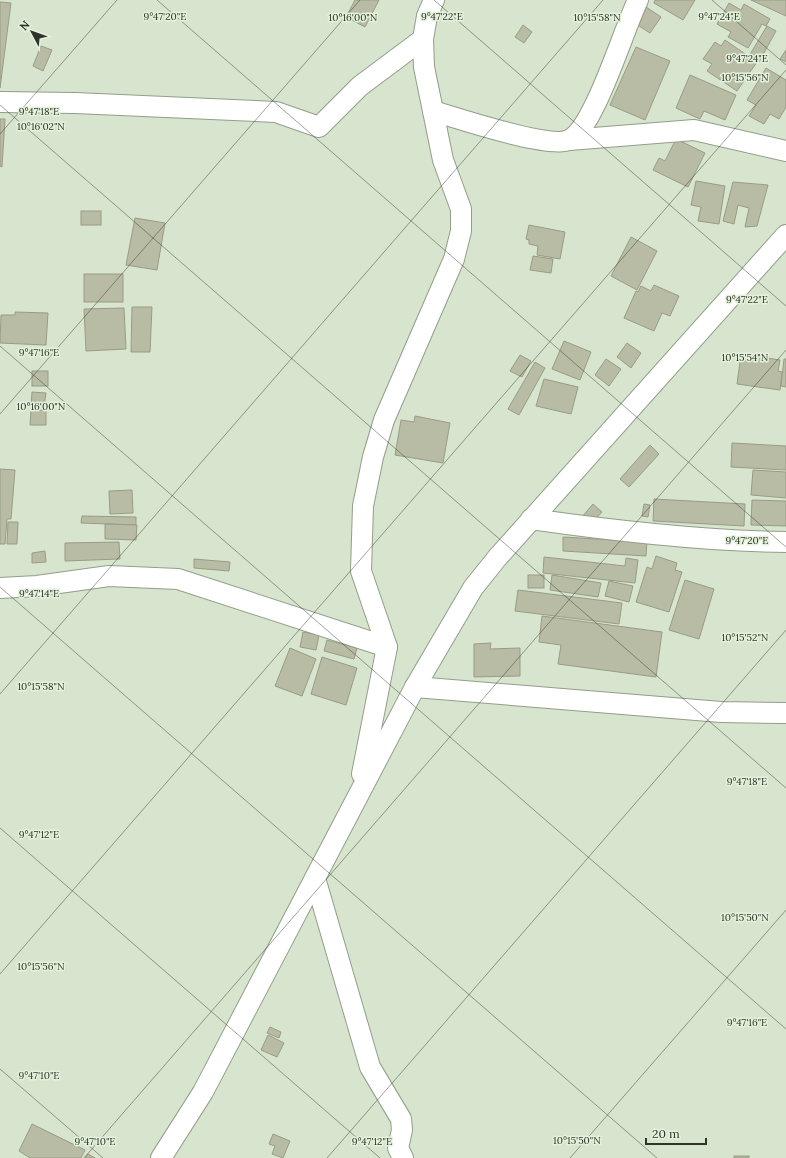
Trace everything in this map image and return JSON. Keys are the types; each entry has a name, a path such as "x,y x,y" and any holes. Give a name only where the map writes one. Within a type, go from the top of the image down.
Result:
{"street":[{"path":"358,796 387,647 361,571 363,506 373,457 384,420 454,259 461,231 461,208 443,160 424,67 423,39 427,16 434,0"},
{"path":"569,140 581,129 605,83 638,0"},
{"path":"0,102 83,103 276,112 319,127 360,86 423,39"},
{"path":"433,111 516,135 553,142 694,130 786,151"},
{"path":"161,1158 202,1092 415,687 473,588 531,519 786,235"},
{"path":"531,519 603,528 752,541 786,542"},
{"path":"0,588 37,586 109,576 178,580 387,647"},
{"path":"415,687 721,712 786,713"},
{"path":"315,878 370,1068 401,1119 402,1130 398,1148 403,1158"}],"building":[{"path":"355,0 379,0 365,27 346,17"},
{"path":"655,0 695,0 683,20 654,3"},
{"path":"751,0 786,0 786,16"},
{"path":"0,2 11,3 0,88"},
{"path":"729,3 741,10 744,4 770,19 766,26 762,24 748,48 728,37 731,32 717,24"},
{"path":"643,5 661,17 650,33 633,22"},
{"path":"523,25 532,32 524,43 515,37"},
{"path":"767,26 776,31 759,62 749,56"},
{"path":"725,40 757,62 737,91 707,71 712,64 703,59 715,42 721,46"},
{"path":"41,46 52,50 43,71 33,66"},
{"path":"636,47 670,61 645,120 610,105"},
{"path":"786,50 786,62 780,59"},
{"path":"766,68 786,80 786,107 779,119 770,114 764,124 749,116 756,105 747,100"},
{"path":"690,75 736,95 725,120 704,111 700,119 676,108"},
{"path":"0,119 5,119 2,167 0,166"},
{"path":"676,139 705,153 688,187 653,170 659,158 665,161"},
{"path":"696,181 725,186 719,224 698,221 701,207 691,205"},
{"path":"733,182 768,185 757,226 745,227 749,208 738,205 734,224 723,221"},
{"path":"81,211 101,211 101,225 81,225"},
{"path":"135,218 165,223 157,270 126,265"},
{"path":"529,225 565,232 560,259 537,255 538,246 529,244 529,240 526,239"},
{"path":"631,237 657,251 637,290 611,276"},
{"path":"533,256 553,259 551,273 530,270"},
{"path":"84,274 123,274 123,302 84,302"},
{"path":"654,285 679,296 670,316 662,313 654,331 624,318 636,291 638,292 641,286 651,291"},
{"path":"132,307 152,307 150,352 131,352"},
{"path":"124,308 126,349 86,351 84,309"},
{"path":"15,312 48,313 46,345 0,343 1,315 15,315"},
{"path":"564,341 591,352 580,380 552,369"},
{"path":"627,343 641,353 631,368 617,357"},
{"path":"741,354 780,360 778,371 782,372 780,390 737,384"},
{"path":"520,355 531,361 522,377 510,371"},
{"path":"606,359 621,369 609,386 595,375"},
{"path":"784,359 786,359 786,387 781,386"},
{"path":"535,362 545,368 519,415 508,409"},
{"path":"32,371 48,371 48,386 32,386"},
{"path":"544,379 578,387 571,414 536,406"},
{"path":"32,392 46,393 44,407 31,406"},
{"path":"31,410 46,410 46,425 30,425"},
{"path":"415,416 450,423 443,463 395,455 401,420 414,422"},
{"path":"732,443 786,446 786,470 731,467"},
{"path":"650,445 659,454 629,487 620,479"},
{"path":"0,469 15,470 11,519 7,519 5,544 0,544"},
{"path":"753,470 786,472 786,498 751,495"},
{"path":"132,490 133,513 110,514 109,491"},
{"path":"654,499 745,504 744,526 653,521"},
{"path":"752,500 786,501 786,526 751,525"},
{"path":"593,504 602,512 590,525 581,518"},
{"path":"644,504 650,505 648,517 642,516"},
{"path":"82,516 136,517 136,525 81,523"},
{"path":"8,522 18,522 17,544 7,544"},
{"path":"105,524 137,525 136,540 105,539"},
{"path":"563,537 647,542 646,556 563,551"},
{"path":"119,542 120,559 65,561 65,543"},
{"path":"45,551 46,562 32,563 32,553"},
{"path":"656,556 677,563 675,570 682,572 669,612 636,602 647,567 652,569"},
{"path":"544,557 625,566 626,558 638,560 635,583 543,573"},
{"path":"194,559 230,562 229,571 194,568"},
{"path":"528,575 544,575 544,588 528,588"},
{"path":"552,575 601,583 598,597 550,590"},
{"path":"685,580 714,589 699,639 669,630"},
{"path":"609,581 633,586 629,602 605,596"},
{"path":"518,590 622,603 619,624 515,611"},
{"path":"542,616 662,632 656,677 558,664 561,645 539,642"},
{"path":"303,632 319,635 316,650 300,647"},
{"path":"327,640 357,648 354,659 324,651"},
{"path":"491,643 490,649 520,648 520,676 474,677 474,644"},
{"path":"290,648 316,659 302,696 275,686"},
{"path":"322,657 357,668 346,705 311,694"},
{"path":"270,1027 281,1032 279,1038 267,1033"},
{"path":"268,1035 284,1043 277,1057 261,1050"},
{"path":"32,1124 85,1150 81,1158 30,1158 19,1151"},
{"path":"273,1134 290,1141 283,1158 272,1154 275,1146 269,1144"},
{"path":"88,1154 95,1158 85,1158"},
{"path":"734,1156 749,1156 749,1158 734,1158"}]}
